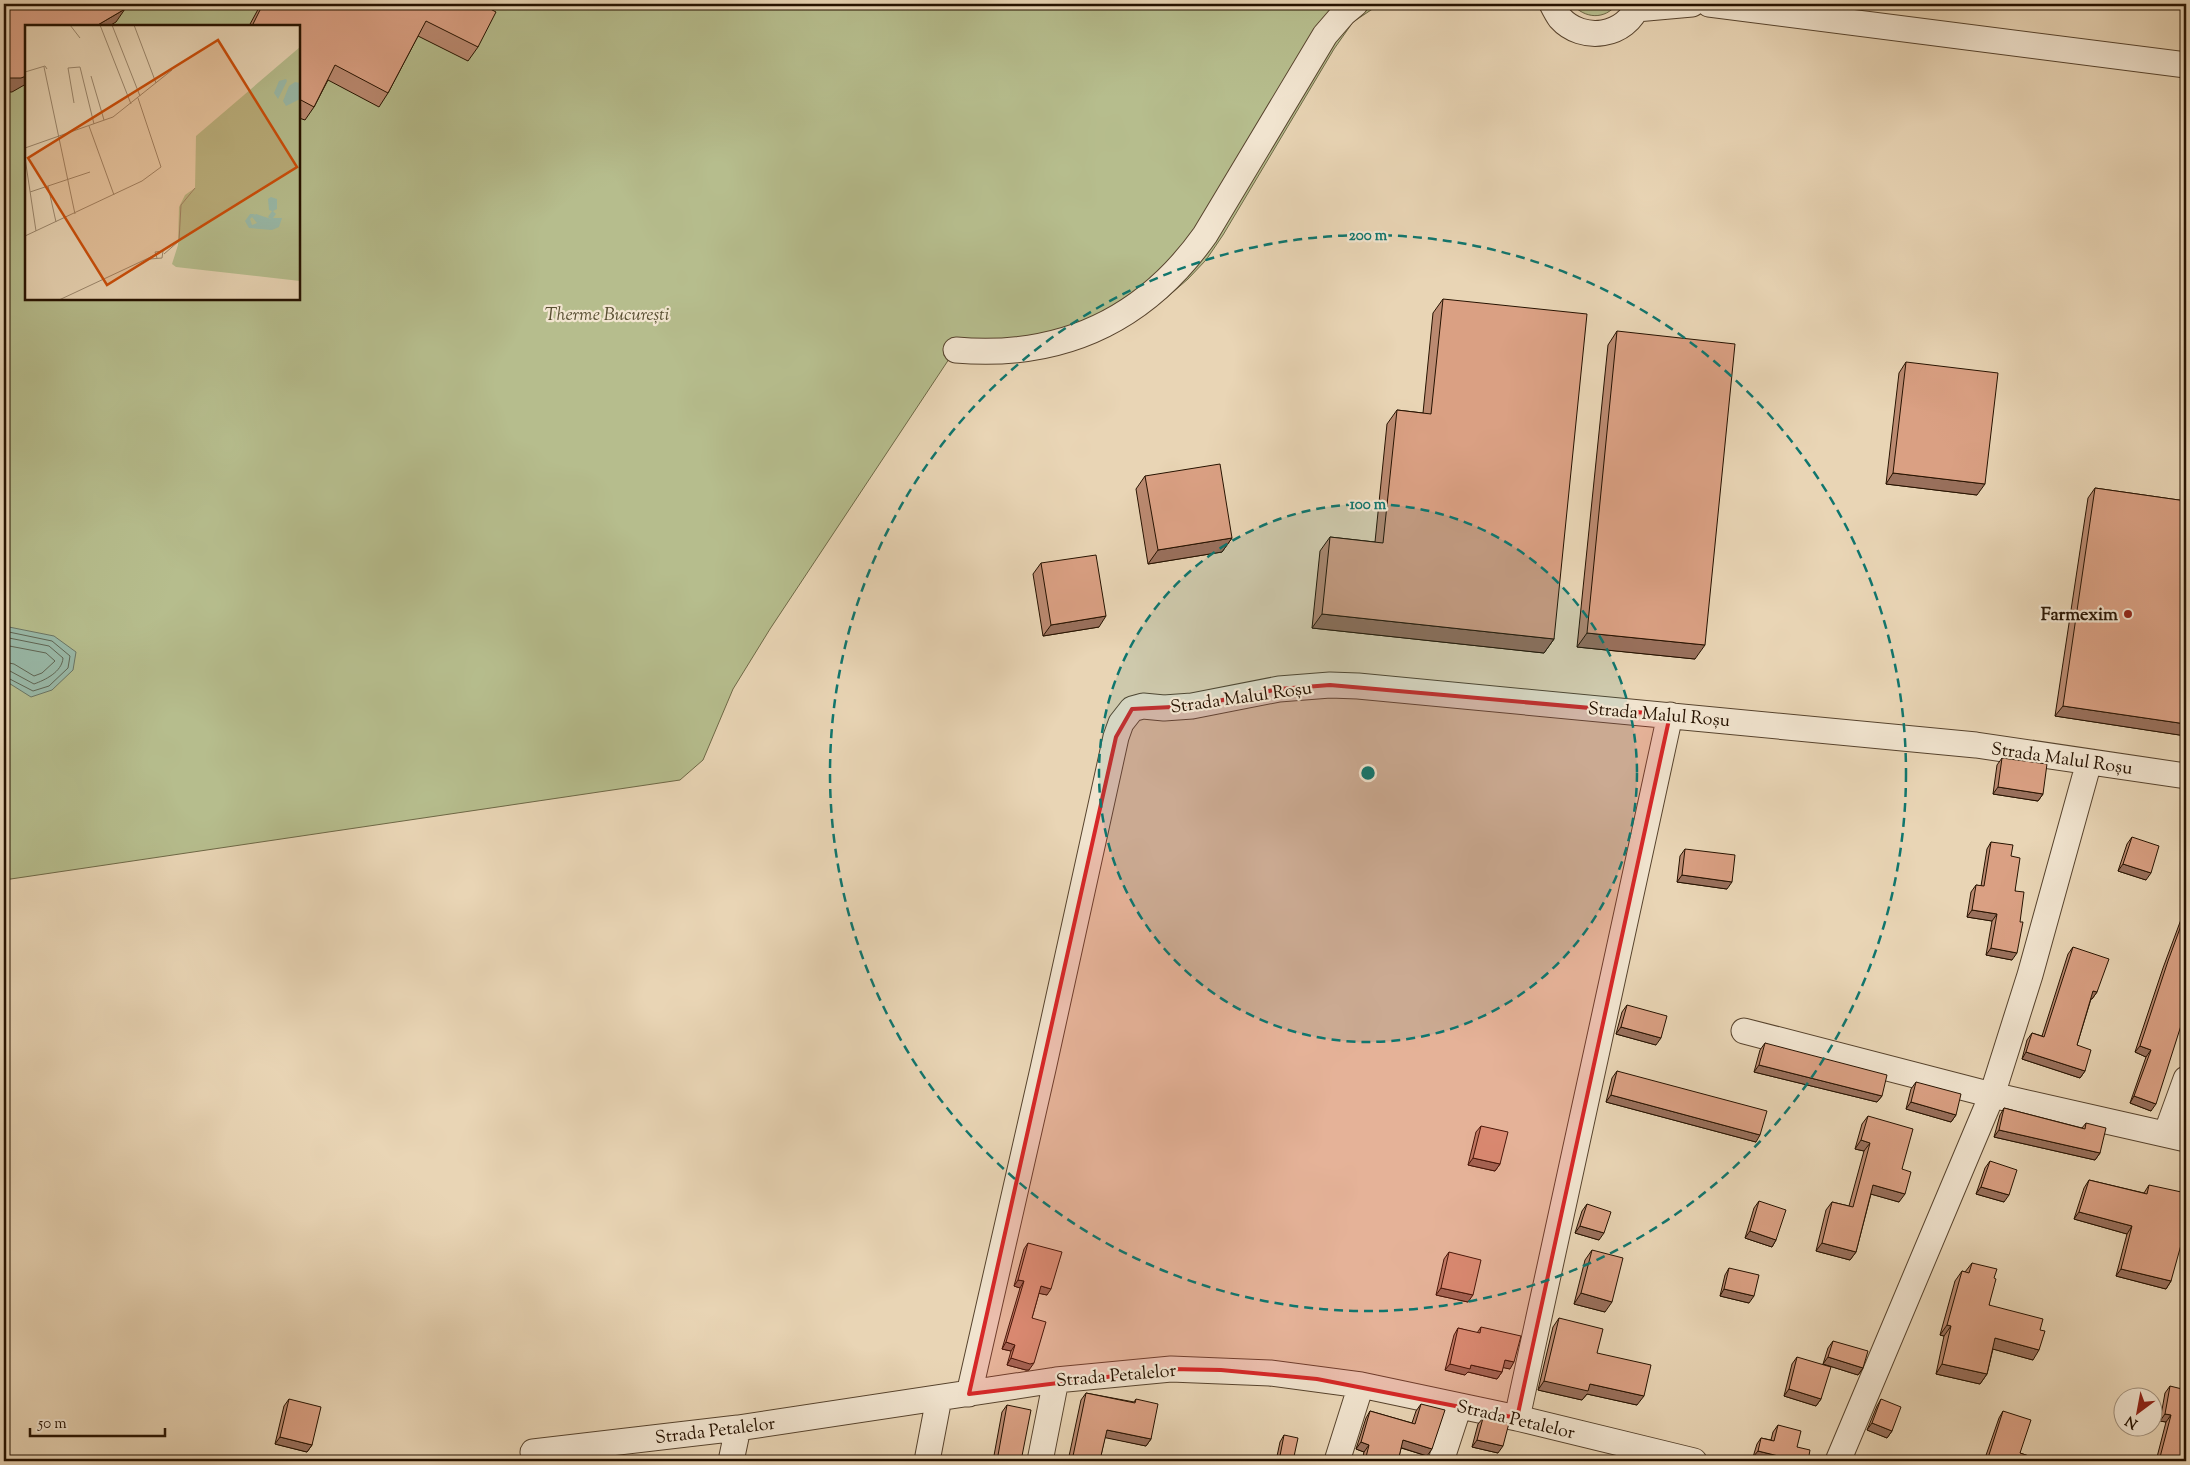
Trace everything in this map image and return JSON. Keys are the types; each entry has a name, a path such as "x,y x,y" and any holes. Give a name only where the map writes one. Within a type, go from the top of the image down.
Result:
{"street":[{"path":"956,350 987,352 1020,350 1068,339 1134,308 1163,285 1184,264 1206,235 1325,36 1344,13 1355,4"},
{"path":"1552,4 1559,17 1570,26 1587,33 1601,34 1615,30 1627,21 1637,6 1692,4"},
{"path":"1709,4 2186,65"},
{"name":"Strada Malul Roșu","path":"969,1394 1116,737 1121,723 1132,709 1143,706 1164,708 1192,706 1279,689 1330,685 1670,715 1976,745 2186,776"},
{"path":"1517,1418 1670,715"},
{"path":"1838,1461 1992,1095 2030,975 2089,762"},
{"path":"1744,1031 1992,1095 2176,1136 2186,1079"},
{"name":"Strada Petalelor","path":"533,1452 738,1428 1056,1380 1171,1369 1270,1373 1361,1385 1517,1418 1694,1461"},
{"path":"1040,1461 1056,1380"},
{"path":"1337,1461 1361,1385"},
{"path":"927,1461 939,1398"},
{"path":"1441,1461 1459,1406"},
{"path":"731,1461 738,1428"}],"highlighted area":[{"path":"1330,685 1670,715 1517,1418 1317,1379 1221,1370 1171,1369 969,1394 1116,737 1132,709 1192,706 1279,689"}],"green space":[{"name":"Therme București","path":"4,4 1380,4 1353,22 1334,49 1223,235 1206,260 1165,299 1136,318 955,350 770,629 733,689 703,760 680,780 4,880"},
{"path":"1572,4 1617,4 1607,13 1595,16 1583,13"}],"water":[{"path":"4,626 54,636 76,652 73,670 52,690 31,697 4,680"}],"building":[{"path":"4,4 129,4 125,9 98,25 25,25 25,76 4,78"},
{"path":"263,4 481,4 496,12 478,47 426,21 388,93 335,65 314,107 300,100 300,25 252,25"},
{"path":"1443,299 1587,314 1554,639 1322,614 1330,537 1383,543 1397,410 1431,414"},
{"path":"1617,331 1735,344 1705,645 1587,633"},
{"path":"1906,362 1998,373 1985,484 1893,473"},
{"path":"1220,464 1232,538 1158,550 1145,476"},
{"name":"Farmexim","path":"2095,488 2186,501 2186,724 2063,706"},
{"path":"1096,555 1106,616 1051,625 1041,563"},
{"path":"2002,758 2047,764 2043,794 1998,787"},
{"path":"2132,837 2159,846 2151,873 2123,864"},
{"path":"1991,842 2013,845 2011,856 2020,858 2015,891 2024,892 2020,922 2023,922 2017,953 1991,948 1997,914 1972,910 1976,885 1984,886"},
{"path":"1685,849 1735,855 1732,882 1682,875"},
{"path":"2186,912 2186,1010 2156,1104 2134,1096 2151,1050 2140,1046"},
{"path":"2073,947 2109,959 2097,992 2093,991 2077,1045 2091,1050 2085,1071 2026,1052 2032,1033 2044,1037"},
{"path":"1627,1005 1667,1016 1661,1038 1621,1027"},
{"path":"1765,1043 1887,1075 1882,1096 1759,1065"},
{"path":"1617,1071 1767,1111 1760,1135 1611,1095"},
{"path":"1916,1082 1961,1094 1956,1115 1911,1102"},
{"path":"2004,1108 2085,1129 2086,1123 2106,1128 2100,1153 1999,1130"},
{"path":"1868,1116 1913,1129 1902,1169 1911,1172 1905,1194 1873,1185 1856,1252 1822,1243 1832,1202 1853,1207 1870,1143 1861,1140"},
{"path":"1481,1126 1508,1132 1500,1164 1473,1158"},
{"path":"1990,1161 2017,1170 2009,1195 1981,1187"},
{"path":"2089,1180 2147,1194 2149,1185 2186,1193 2186,1227 2171,1281 2121,1269 2132,1226 2079,1212"},
{"path":"1759,1201 1786,1210 1776,1240 1750,1231"},
{"path":"1587,1204 1611,1212 1604,1233 1580,1226"},
{"path":"1028,1243 1062,1252 1051,1289 1041,1286 1032,1318 1046,1322 1034,1363 1030,1364 1011,1358 1015,1345 1006,1342 1024,1281 1018,1280"},
{"path":"1592,1250 1623,1258 1612,1302 1581,1293"},
{"path":"1449,1252 1481,1260 1473,1295 1441,1288"},
{"path":"1972,1263 1997,1269 1989,1305 2043,1319 2040,1330 2045,1331 2039,1350 1995,1338 1987,1374 1942,1364 1951,1326 1947,1325 1962,1271 1969,1273"},
{"path":"1729,1268 1759,1275 1754,1296 1724,1289"},
{"path":"1559,1318 1603,1329 1597,1353 1651,1365 1644,1396 1590,1384 1588,1391 1544,1381"},
{"path":"1481,1327 1521,1336 1514,1362 1505,1360 1502,1372 1471,1365 1470,1369 1450,1364 1458,1328 1480,1333"},
{"path":"1833,1341 1868,1351 1863,1368 1828,1357"},
{"path":"1797,1357 1831,1367 1821,1399 1789,1389"},
{"path":"2170,1386 2186,1390 2186,1459 2184,1461 2159,1461 2171,1415 2165,1414"},
{"path":"1086,1393 1135,1403 1136,1399 1158,1404 1151,1439 1107,1430 1100,1460 1104,1461 1072,1461"},
{"path":"289,1399 321,1407 312,1445 280,1437"},
{"path":"1881,1399 1901,1407 1892,1431 1872,1423"},
{"path":"1421,1404 1445,1410 1432,1449 1403,1440 1398,1461 1365,1461 1369,1445 1361,1442 1370,1411 1415,1424"},
{"path":"1007,1405 1031,1410 1021,1461 997,1461"},
{"path":"2003,1411 2031,1420 2020,1453 2043,1461 1987,1461"},
{"path":"1483,1418 1509,1423 1503,1446 1477,1440"},
{"path":"1778,1425 1801,1431 1797,1447 1810,1450 1808,1461 1799,1461 1758,1451 1761,1438 1774,1441"},
{"path":"1284,1435 1298,1438 1293,1461 1279,1461"},
{"path":"1619,1457 1635,1461 1618,1461"}],"place":[{"name":"Farmexim","path":"2128,614"}]}
